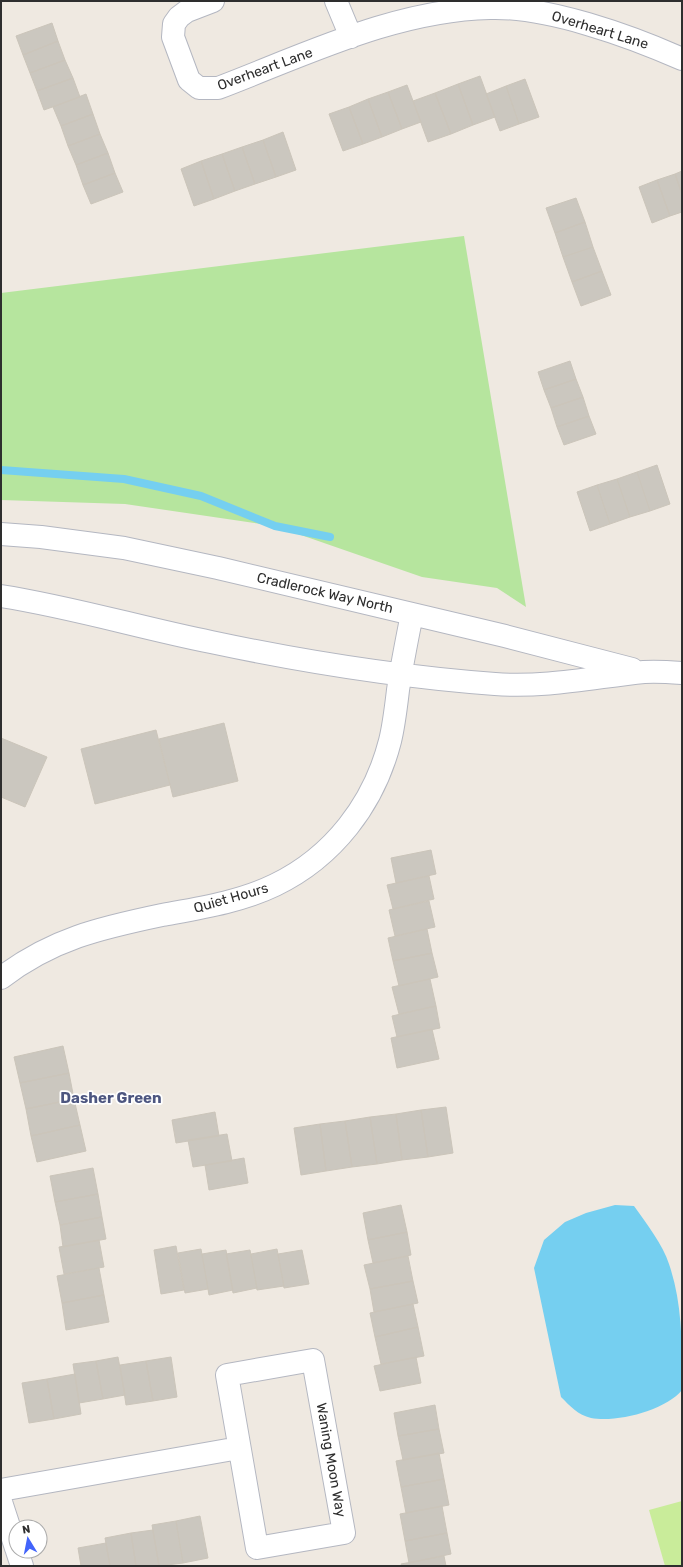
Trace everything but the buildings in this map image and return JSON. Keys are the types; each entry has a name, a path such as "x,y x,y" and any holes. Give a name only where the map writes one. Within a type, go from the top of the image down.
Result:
{"street":[{"name":"Overheart Lane","path":"213,1 187,11 179,16 174,24 173,37 189,80 199,88 218,88 351,37 418,17 453,10 491,8 531,10 574,21 651,45 682,59"},
{"path":"336,1 351,37"},
{"name":"Cradlerock Way North","path":"1,534 41,537 124,548 218,568 412,614 645,672"},
{"name":"Cradlerock Way North","path":"1,596 40,602 209,642 281,657 401,676 498,685 567,682 645,672 682,673"},
{"name":"Quiet Hours","path":"1,978 17,966 46,949 79,935 110,926 241,898 274,886 305,869 345,832 367,799 378,776 390,741 412,614"},
{"name":"Waning Moon Way","path":"313,1360 344,1533 257,1548 239,1448 226,1375 313,1360"},
{"path":"1,1490 239,1448"},
{"path":"1,1502 8,1523"}],"green space":[{"path":"464,236 526,607 497,588 422,577 275,526 125,504 1,500 1,293"},
{"path":"682,1501 682,1566 665,1566 649,1510"}],"water":[{"path":"615,1205 634,1206 649,1227 669,1264 674,1279 681,1326 682,1390 665,1404 653,1409 627,1417 602,1419 582,1415 574,1410 561,1397 534,1268 544,1240 565,1222 586,1213"}],"waterway":[{"path":"1,470 124,479 201,496 275,526 330,537"}],"district":[{"name":"Dasher Green","path":"111,1098"}]}
